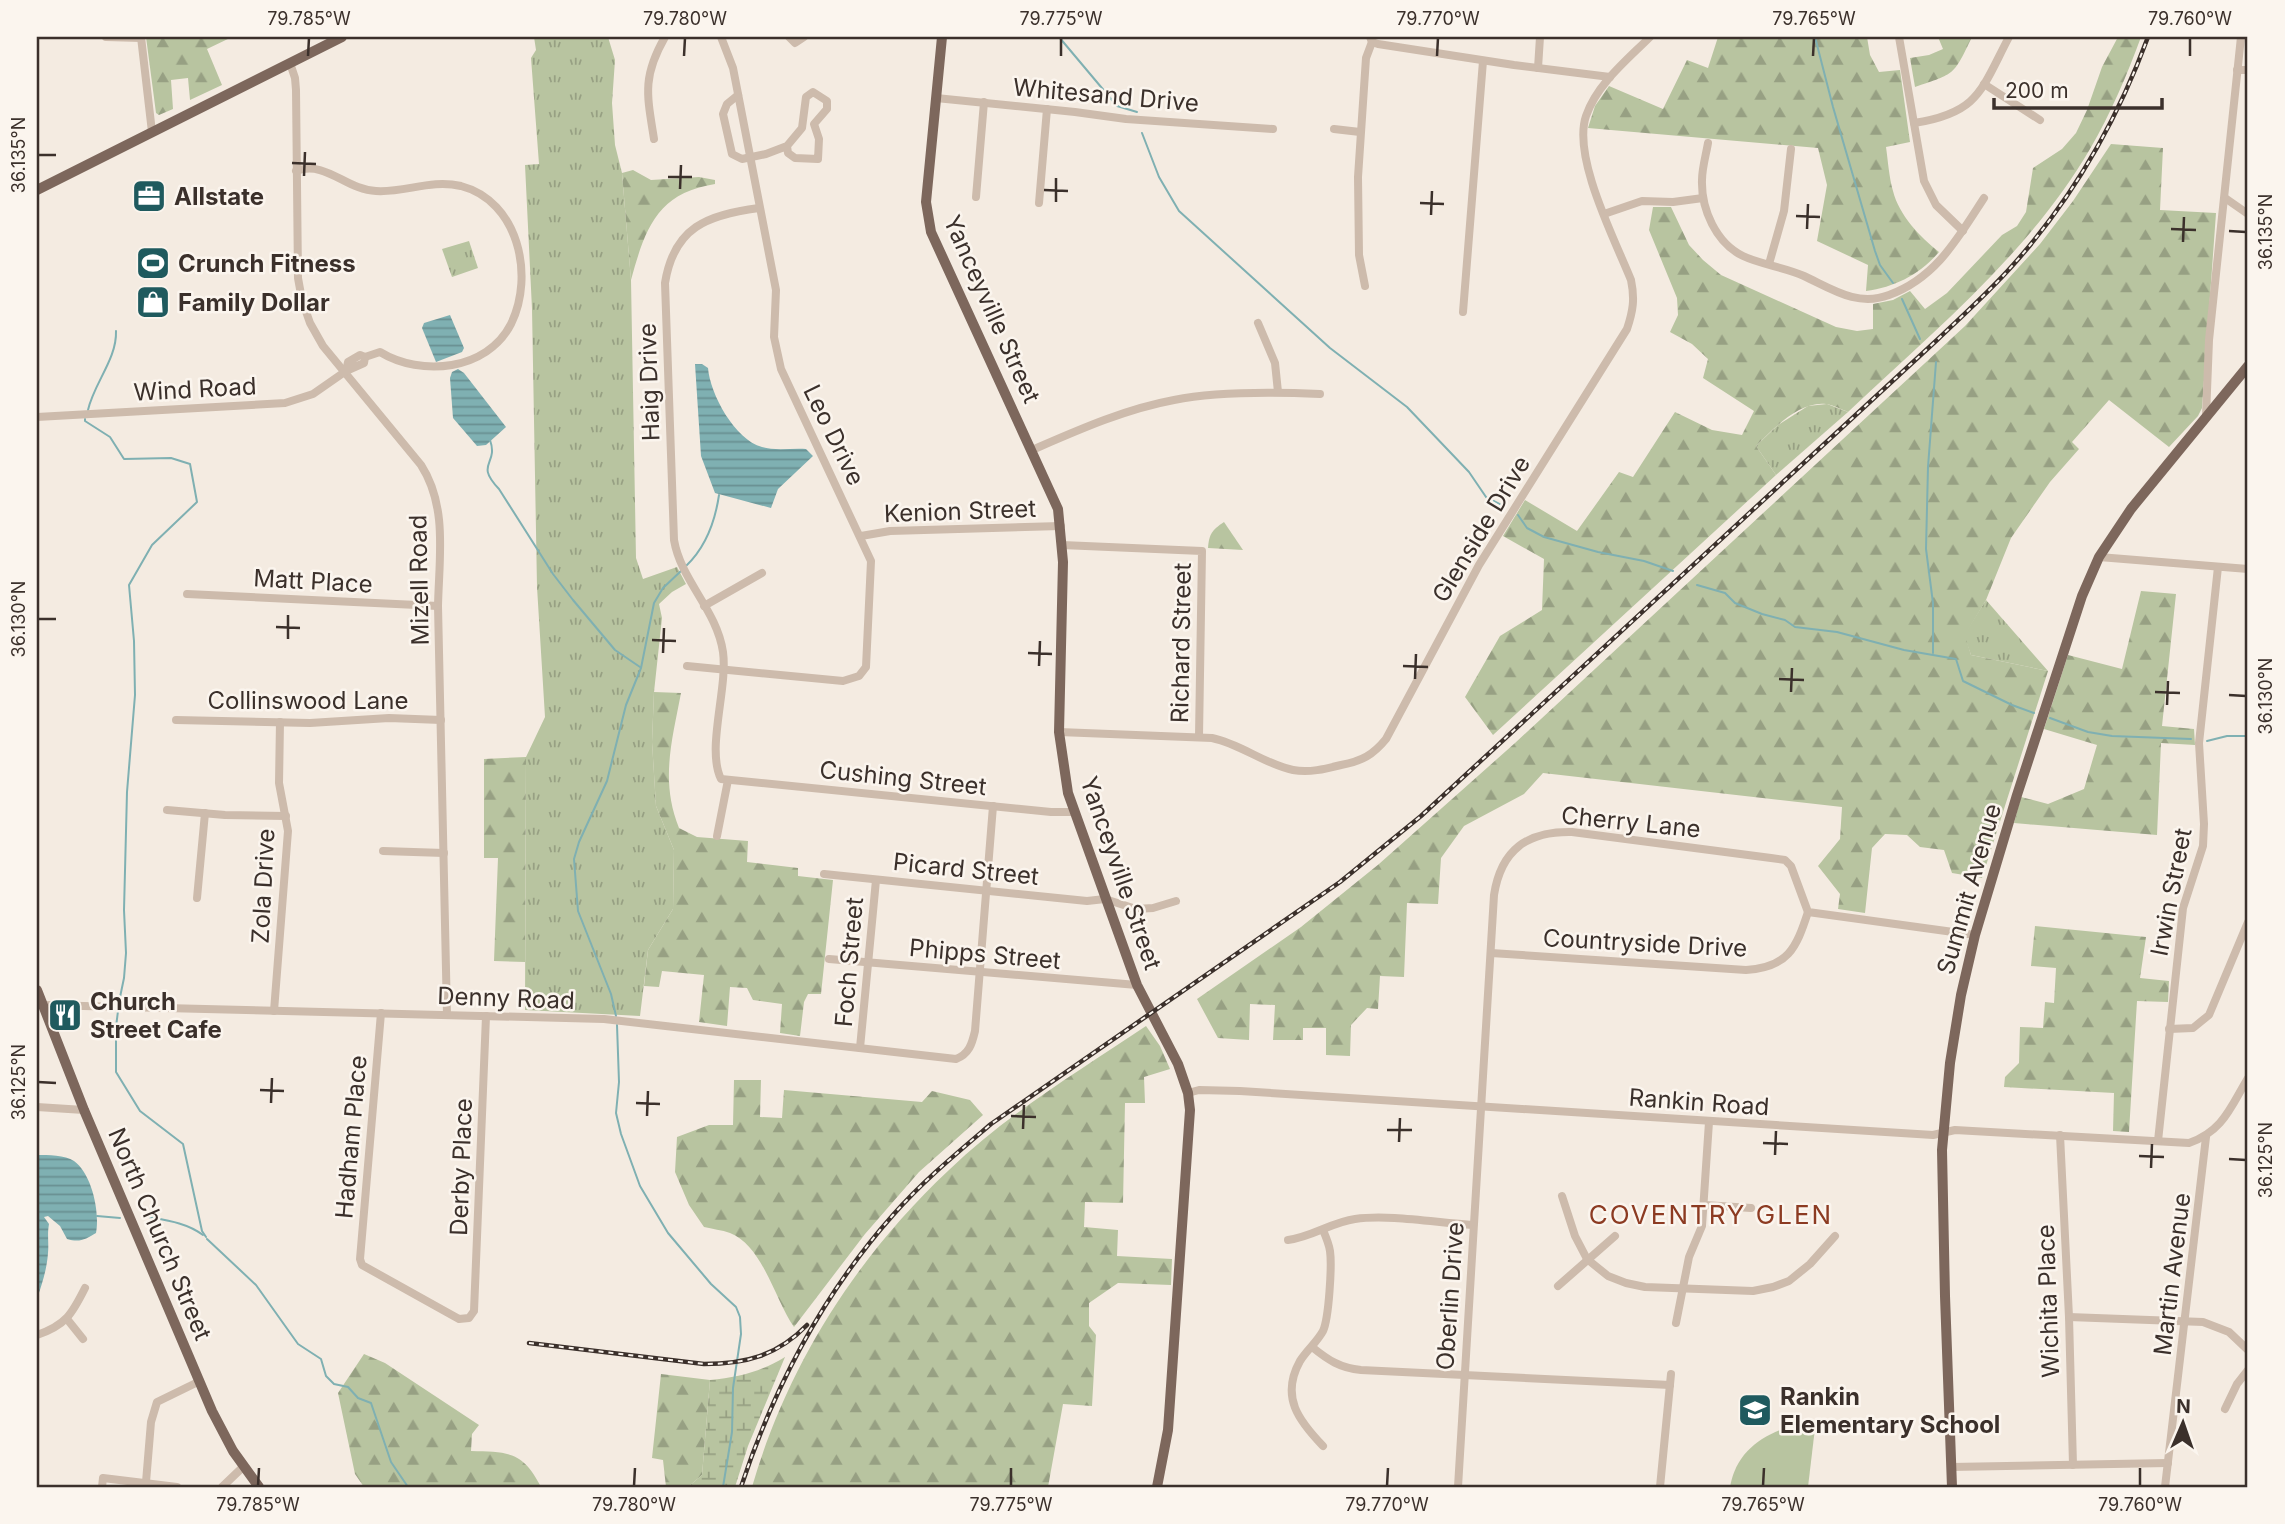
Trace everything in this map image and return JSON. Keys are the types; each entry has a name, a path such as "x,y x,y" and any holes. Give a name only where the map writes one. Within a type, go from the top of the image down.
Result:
{"main road":[{"path":"37,190 342,37"},
{"name":"Yanceyville Street","path":"942,37 926,202 931,232 1058,509 1062,545 1059,732 1068,793 1137,985 1178,1064 1188,1093 1190,1111 1183,1235 1168,1430 1157,1487"},
{"name":"Summit Avenue","path":"1952,1487 1945,1296 1943,1133 1950,1063 1961,995 1975,936 2070,631 2099,557 2132,509 2248,366"},
{"name":"North Church Street","path":"37,990 84,1110 212,1411 244,1466 260,1487"}],"street":[{"path":"106,37 141,38 152,132"},
{"path":"654,139 647,82 651,65 665,37"},
{"name":"Leo Drive","path":"687,666 843,681 859,676 866,667 871,561 781,369 774,337 776,290 732,61 721,37"},
{"path":"789,37 795,43 804,37"},
{"path":"1538,68 1540,37"},
{"name":"Glenside Drive","path":"1059,732 1199,736 1226,741 1280,766 1304,771 1366,759 1386,739 1479,565 1627,330 1635,306 1631,280 1588,170 1582,131 1587,114 1610,77 1650,37"},
{"path":"1899,37 1921,166 1931,196 1943,214 1963,230"},
{"path":"1914,123 1950,115 1962,109 1984,84 2009,37"},
{"path":"2206,416 2209,340 2241,37"},
{"path":"1365,286 1359,255 1360,132 1366,58 1371,39 1483,61 1610,77"},
{"path":"1463,312 1483,61"},
{"name":"Mizell Road","path":"290,63 296,90 298,278 302,300 310,323 323,346 421,465 438,505 447,1015"},
{"path":"2237,69 2248,70"},
{"path":"1984,84 2040,120"},
{"path":"738,95 727,104 723,114 732,154 742,159 787,146 802,128 806,97 813,92 827,101 827,108 814,124 819,139 818,159 795,158 788,153 787,146"},
{"name":"Whitesand Drive","path":"936,98 1126,119 1273,129"},
{"path":"976,197 984,102"},
{"path":"1039,203 1047,109"},
{"path":"802,128 815,130"},
{"path":"1334,130 1360,132"},
{"path":"1708,143 1702,179 1703,198 1711,222 1722,239 1743,256 1805,276 1852,298 1877,299 1905,288 1923,277 1941,262 1984,198"},
{"path":"1769,264 1784,211 1791,149"},
{"name":"Wind Road","path":"37,417 285,402 313,394 346,371 364,363 365,357 380,352 392,359 413,364 450,367 467,361 495,343 510,325 521,290 520,262 507,219 487,198 460,186 429,184 376,191 353,186 316,167 296,171"},
{"path":"1604,214 1642,201 1673,202 1703,198"},
{"path":"2225,198 2248,214"},
{"name":"Haig Drive","path":"728,780 721,779 718,774 716,756 725,670 720,635 677,558 674,540 665,283 668,264 675,248 689,231 707,219 728,212 759,208"},
{"path":"1258,323 1275,363 1278,392"},
{"path":"1032,450 1084,427 1171,400 1278,392 1320,394"},
{"name":"Kenion Street","path":"861,536 890,531 1061,526"},
{"name":"Richard Street","path":"1062,545 1202,551 1199,736"},
{"path":"2099,557 2248,569"},
{"name":"Irwin Street","path":"2158,1140 2183,908 2203,846 2199,743 2218,567"},
{"path":"704,606 762,573"},
{"name":"Matt Place","path":"187,594 438,606"},
{"name":"Collinswood Lane","path":"176,720 310,723 389,718 441,720"},
{"name":"Zola Drive","path":"274,1010 288,838 279,783 281,722"},
{"path":"717,836 728,780"},
{"name":"Cushing Street","path":"728,780 1074,812"},
{"path":"979,974 993,806"},
{"path":"167,810 286,816"},
{"path":"197,898 205,813"},
{"name":"Cherry Lane","path":"1481,1107 1494,895 1500,867 1523,842 1551,831 1572,832 1785,860 1795,874 1808,912"},
{"path":"383,852 444,853"},
{"name":"Picard Street","path":"824,874 1087,901 1105,899 1136,909 1153,908 1176,901"},
{"name":"Foch Street","path":"860,1048 876,880"},
{"path":"1808,912 1975,936"},
{"name":"Countryside Drive","path":"1491,953 1746,970 1763,968 1774,965 1790,953 1799,940 1808,912"},
{"path":"2169,1029 2193,1028 2209,1015 2248,922"},
{"name":"Phipps Street","path":"828,959 979,974 1137,985"},
{"name":"Denny Road","path":"43,1005 632,1021 948,1059 964,1055 973,1042 979,974"},
{"name":"Hadham Place","path":"381,1013 360,1259 362,1265 459,1319 469,1318"},
{"name":"Derby Place","path":"469,1318 474,1311 486,1016"},
{"path":"2206,1137 2223,1119 2248,1078"},
{"name":"Rankin Road","path":"1188,1093 1199,1090 1240,1091 1933,1135 1955,1130 2189,1143 2206,1137"},
{"path":"37,1107 84,1110"},
{"name":"Oberlin Drive","path":"1458,1487 1481,1107"},
{"path":"1676,1323 1689,1257 1702,1226 1709,1122"},
{"name":"Wichita Place","path":"2060,1135 2073,1465"},
{"name":"Martin Avenue","path":"2165,1487 2206,1137"},
{"path":"1562,1196 1574,1236 1587,1259 1608,1276 1645,1287 1753,1291 1773,1287 1789,1281 1800,1272 1835,1236"},
{"path":"1705,1205 1751,1208"},
{"path":"1288,1241 1354,1219 1474,1225"},
{"path":"1323,1230 1330,1251 1328,1306 1324,1328 1301,1360 1294,1375 1292,1398 1302,1424 1323,1446"},
{"path":"1558,1286 1615,1236"},
{"path":"37,1335 62,1324 73,1314 85,1288"},
{"path":"2069,1317 2186,1321 2216,1326 2229,1332 2248,1350"},
{"path":"67,1319 83,1339"},
{"path":"1312,1347 1330,1361 1345,1368 1670,1385"},
{"path":"2225,1409 2237,1384 2248,1370"},
{"path":"1660,1487 1671,1374"},
{"path":"146,1482 151,1422 157,1402 200,1381"},
{"path":"1951,1467 2168,1463"},
{"path":"222,1487 244,1466"},
{"path":"103,1483 146,1482 177,1487"}],"green space":[{"path":"146,37 232,37 207,49 222,85 190,100 188,78 171,80 173,109 159,115 156,113"},
{"path":"534,37 608,37 615,60 612,103 615,145 622,173 631,280 636,558 643,579 677,567 686,584 659,604 662,618 652,742 656,806 674,850 673,909 648,950 640,1016 525,1010 526,757 545,717 537,587 532,309 525,165 539,164 531,58 536,50"},
{"path":"1718,37 1867,37 1870,55 1879,72 1900,70 1910,142 1886,147 1890,175 1896,200 1905,217 1939,252 1931,260 1906,279 1866,291 1868,265 1817,241 1827,185 1818,148 1588,128 1595,106 1609,86 1663,109 1687,60 1708,68"},
{"path":"1938,37 1972,37 1952,71 1939,79 1915,87 1910,58 1929,55 1943,49"},
{"path":"2118,37 2141,37 2105,122 2066,187 2010,256 1947,320 1848,412 1829,405 1816,404 1796,411 1770,432 1756,446 1776,475 1493,735 1465,697 1500,636 1542,610 1544,559 1503,536 1525,500 1577,531 1619,472 1633,477 1675,412 1712,430 1742,435 1754,411 1703,378 1708,359 1692,344 1670,332 1678,315 1677,298 1649,230 1653,207 1671,207 1689,245 1721,275 1836,327 1857,331 1873,329 1873,304 1893,300 1910,291 1925,309 1947,293 2002,235 2017,226 2026,212 2033,168 2062,149 2076,133 2102,67"},
{"path":"2111,144 2163,148 2160,210 2216,213 2202,408 2198,416 2169,447 2109,400 2072,442 2079,449 2050,482 2011,538 1986,600 1965,635 1971,655 2048,671 1982,878 1952,873 1944,850 1920,847 1907,835 1885,834 1872,848 1865,913 1838,909 1840,894 1818,866 1840,839 1842,807 1543,773 1524,794 1464,826 1441,858 1438,904 1407,903 1404,977 1380,976 1378,1009 1367,1008 1351,1025 1350,1056 1326,1055 1326,1028 1303,1028 1303,1040 1273,1040 1275,1005 1250,1004 1249,1040 1218,1038 1197,999 1301,927 1379,864 1515,743 1965,326 2040,244"},
{"path":"633,170 651,180 699,177 715,180 715,184 679,196 656,216 642,245 631,280 622,173"},
{"path":"469,241 478,268 452,277 442,249"},
{"path":"1827,404 1848,412 1776,475 1756,446 1778,425 1808,406"},
{"path":"1224,522 1243,550 1208,548 1212,533"},
{"path":"2141,591 2176,594 2162,726 2194,729 2195,745 2161,743 2157,835 2014,823 2021,797 2048,804 2084,789 2097,745 2044,729 2068,655 2122,669"},
{"path":"1986,600 2048,671 1971,655 1964,635"},
{"path":"654,692 681,693 671,744 669,777 673,811 679,828 697,837 748,841 747,862 798,868 798,876 833,880 821,994 808,994 804,1002 800,1036 780,1033 782,1004 753,1000 747,988 730,987 727,1026 699,1022 704,975 662,971 659,987 644,986 648,950 673,909 674,850 656,806 652,742"},
{"path":"526,757 525,962 494,961 498,858 484,858 484,759"},
{"path":"2035,926 2146,937 2140,978 2169,981 2168,1002 2137,1001 2129,1132 2113,1131 2114,1093 2004,1087 2005,1077 2019,1063 2020,1027 2043,1028 2045,1002 2054,1003 2056,968 2031,966"},
{"path":"1146,1026 1160,1046 1170,1069 1144,1077 1145,1103 1125,1103 1123,1203 1085,1202 1084,1227 1118,1230 1117,1256 1172,1259 1171,1285 1118,1283 1089,1303 1089,1326 1096,1335 1092,1406 1063,1404 1048,1487 752,1487 784,1399 805,1356 855,1277 884,1239 949,1170 995,1130"},
{"path":"734,1080 761,1080 760,1117 782,1118 784,1090 922,1102 932,1091 970,1100 983,1115 919,1172 865,1234 794,1327 751,1249 730,1233 704,1227 689,1205 675,1172 677,1137 709,1125 733,1125"},
{"path":"364,1354 385,1363 479,1425 472,1434 471,1451 505,1453 521,1460 541,1487 364,1487 355,1474 338,1393"},
{"path":"785,1357 748,1446 735,1487 688,1487 702,1475 710,1380 749,1373"},
{"path":"661,1374 710,1380 702,1475 688,1487 666,1487 663,1460 652,1458"},
{"path":"1795,1425 1815,1428 1808,1487 1730,1487 1738,1464 1752,1446"}],"water":[{"path":"450,315 464,348 462,352 436,362 422,328 424,323"},
{"path":"695,364 708,368 713,390 726,415 752,443 778,449 806,449 813,456 778,489 771,508 715,493 701,456"},
{"path":"458,369 506,427 486,445 477,446 453,418 450,378 452,372"},
{"path":"37,1155 66,1158 80,1167 90,1184 96,1204 97,1224 96,1233 76,1241 67,1239 60,1226 48,1216 44,1217 49,1224 48,1253 37,1299"}],"waterway":[{"path":"1059,37 1117,106 1137,112"},
{"path":"1815,37 1875,251 1880,265 1893,283"},
{"path":"1142,133 1159,177 1179,211 1330,348 1407,407 1469,472 1486,497 1505,507"},
{"path":"1902,299 1920,339"},
{"path":"88,410 113,351 116,331"},
{"path":"1933,653 1933,603 1926,549 1928,467 1936,362"},
{"path":"85,419 110,437 124,459 171,458 190,464 197,502 152,545 129,585 135,695 127,792 124,910 126,953 119,1002"},
{"path":"490,440 492,455 488,474 553,574 615,650 640,667"},
{"path":"686,566 699,551 708,534 719,495"},
{"path":"1518,515 1527,528 1544,537 1644,561 1673,571"},
{"path":"616,1016 611,994 578,911 574,859 607,781 626,705 641,668 654,603 663,588 682,570"},
{"path":"1697,585 1725,593 1735,603 1785,620 1795,627 1837,632 1904,650 1956,659 1963,681 2034,713"},
{"path":"2050,718 2088,732 2112,736 2191,739"},
{"path":"2207,741 2227,736 2248,736"},
{"path":"118,1011 116,1072 140,1111 183,1144 202,1231 206,1237"},
{"path":"617,1025 619,1082 616,1113 640,1186 668,1233 711,1284 736,1307 740,1317 741,1334 733,1388 732,1432 723,1487"},
{"path":"97,1216 120,1218"},
{"path":"143,1216 182,1224 203,1235"},
{"path":"207,1239 256,1285 298,1344 321,1359 326,1376 334,1384 348,1387 358,1398 371,1403 391,1462 408,1487"}],"railway":[{"path":"741,1487 769,1413 803,1343 844,1277 904,1203 991,1124 1340,882 1421,816 1937,340 2004,275 2055,213 2107,129 2148,37"},
{"path":"529,1343 719,1364 747,1360 772,1351 796,1336 807,1325"}],"place":[{"name":"Allstate","path":"149,196"},
{"name":"Crunch Fitness","path":"153,263"},
{"name":"Family Dollar","path":"153,302"},
{"name":"Church Street Cafe","path":"65,1015"},
{"name":"Rankin Elementary School","path":"1755,1410"}],"district":[{"name":"COVENTRY GLEN","path":"1711,1214"}]}
